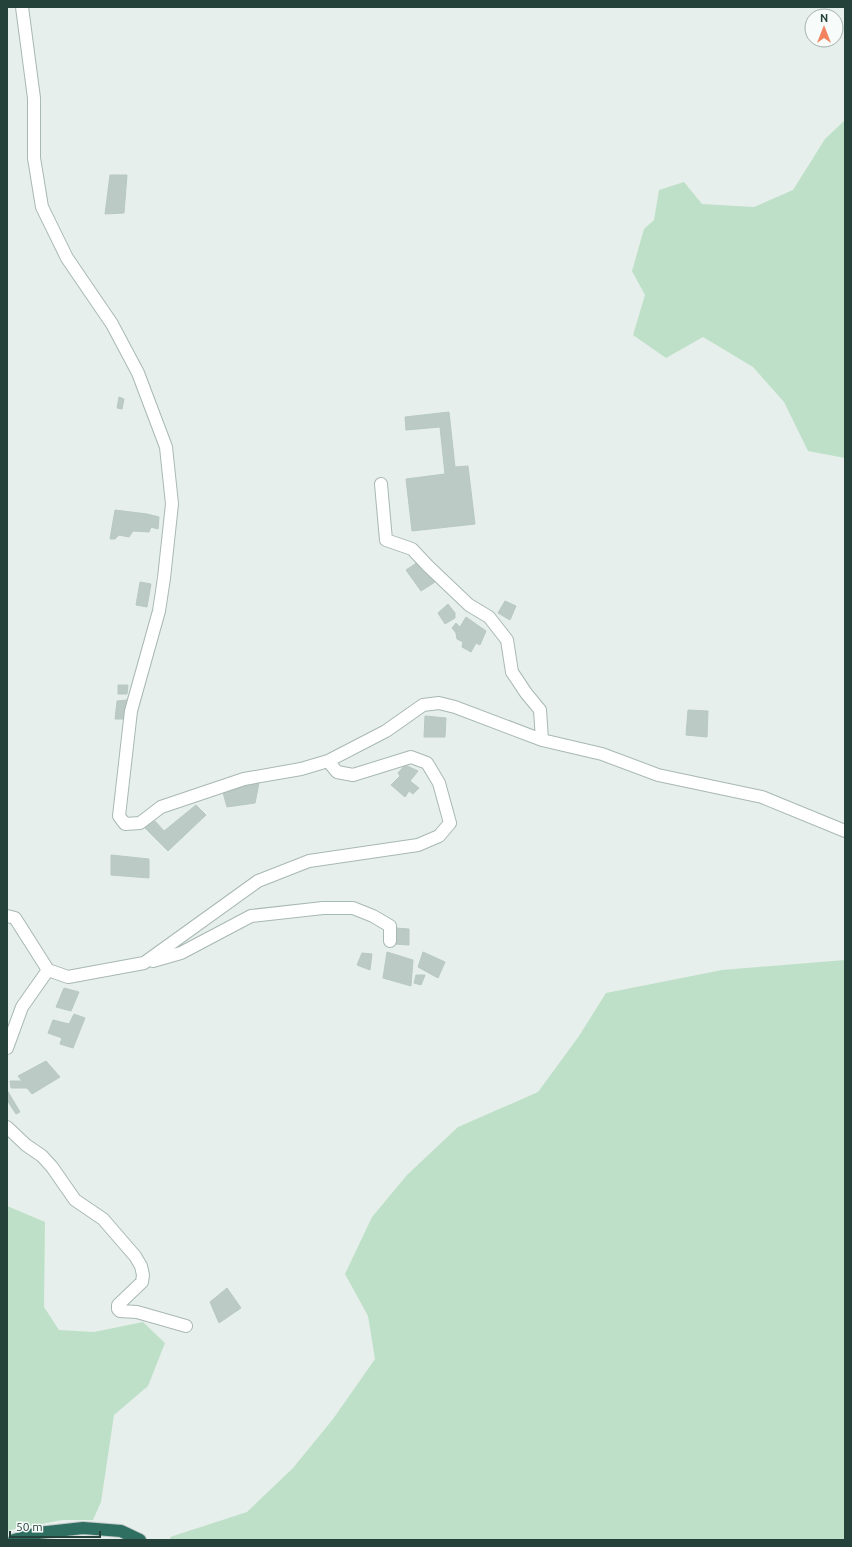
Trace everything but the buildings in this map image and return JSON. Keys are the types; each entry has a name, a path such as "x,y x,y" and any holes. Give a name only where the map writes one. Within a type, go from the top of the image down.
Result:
{"highway":[{"path":"14,1540 38,1534 83,1528 121,1531 140,1540"}],"street":[{"path":"22,7 34,98 34,158 42,207 67,258 112,324 138,373 166,447 172,504 164,578 159,611 131,711 119,816 125,824 140,823 161,807 244,779 301,769 328,761 386,731 423,705 439,703 455,707 542,740 602,754 658,774 762,798 845,831"},
{"path":"381,484 386,540 412,548 428,566 469,605 489,617 507,640 512,672 540,710 542,740"},
{"path":"144,964 258,881 308,861 418,846 439,836 450,823 439,782 427,763 411,757 352,775 337,772 328,761"},
{"path":"7,916 15,918 48,970 68,977 144,964 181,953 251,916 323,908 352,908 373,916 390,926 390,941"},
{"path":"7,1048 22,1007 48,970"},
{"path":"7,1127 26,1145 42,1156 52,1167 75,1200 103,1219 135,1256 141,1266 143,1275 142,1282 118,1306 118,1309 120,1311 137,1312 186,1326"}],"green space":[{"path":"845,120 845,458 808,451 784,402 753,367 703,337 666,358 633,335 645,295 632,271 644,229 654,220 659,190 684,182 702,204 754,207 793,190 825,139"},
{"path":"845,960 845,1540 171,1540 170,1537 247,1512 293,1468 333,1419 375,1359 368,1316 345,1274 372,1217 407,1175 458,1127 538,1092 579,1036 606,993 722,970"},
{"path":"7,1206 45,1222 44,1307 59,1330 94,1332 143,1322 165,1343 148,1386 114,1415 101,1502 93,1520 62,1520 10,1530 7,1532"}]}
